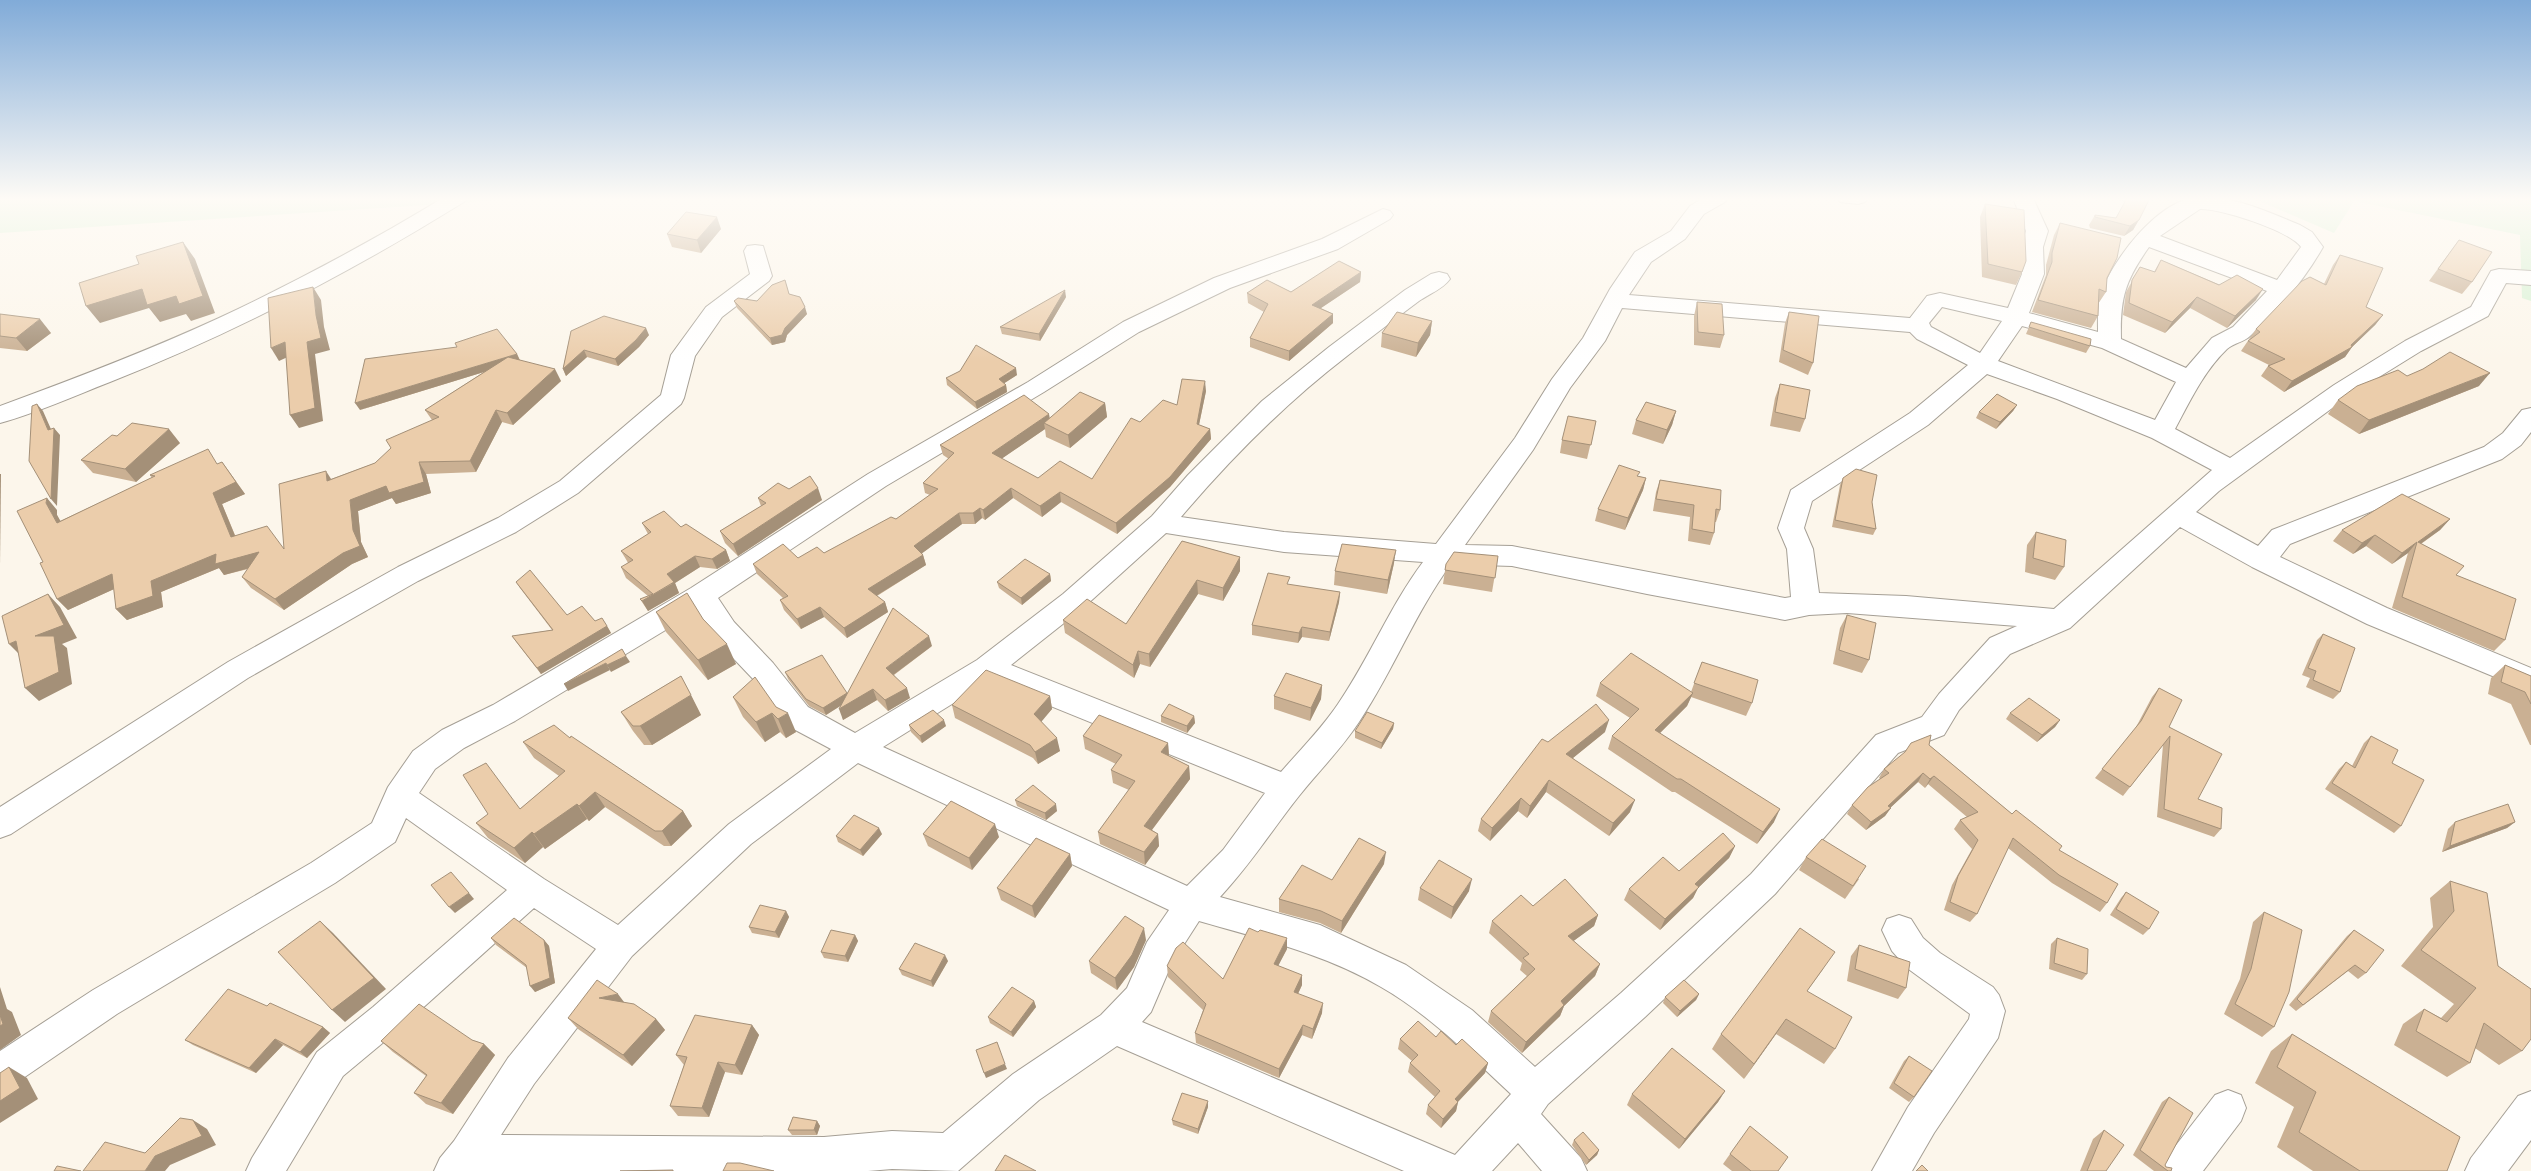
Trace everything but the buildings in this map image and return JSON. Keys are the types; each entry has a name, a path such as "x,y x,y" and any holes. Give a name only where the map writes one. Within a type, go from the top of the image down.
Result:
{"street":[{"path":"0,416 146,359 240,316 323,275 362,253"},
{"path":"0,824 238,670 408,574 507,525 569,487 672,398 683,355 714,312 730,297 761,276 755,253"},
{"path":"0,1072 105,1002 323,873 384,832 399,796 424,760 453,739 504,713 701,595 877,480 1036,387 1131,327 1174,304 1222,283 1306,253"},
{"path":"460,1162 824,1156 892,1150 942,1162 1026,1087 1114,1027 1139,1000 1159,953 1191,904 1234,860 1286,788 1348,714 1387,649 1420,586 1442,554 1474,515 1500,475 1524,444 1560,384 1593,341 1643,256 1649,253"},
{"path":"1806,603 1800,549 1791,528 1800,496 1919,419 1984,364 2016,317 2033,274 2032,253"},
{"path":"2110,343 2110,312 2114,290 2130,253"},
{"path":"2165,253 2281,289"},
{"path":"2161,432 2190,379 2220,343 2242,332 2304,262 2309,253"},
{"path":"1466,1171 1527,1103 1763,884 1887,744 1933,726 1950,702 2000,646 2060,620 2210,485 2370,372 2413,346 2480,311 2499,276 2531,278"},
{"path":"460,1162 521,1071 620,945 740,834 856,748 987,668 1074,601 1161,523 1197,481 1271,407 1345,346 1412,295 1439,279"},
{"path":"1918,326 1918,323 1938,300 2016,317 2110,343 2190,379"},
{"path":"1616,301 1770,312 1918,326 1925,334 1984,364 2065,393 2161,432 2232,470"},
{"path":"2262,560 2281,537 2522,442 2531,416"},
{"path":"2178,514 2262,560 2377,616 2531,680"},
{"path":"1161,523 1284,542 1442,554 1512,556 1647,584 1785,609 1806,603 1907,607 2060,620"},
{"path":"701,595 724,630 763,671 797,716 856,748 1191,904 1320,941 1394,976 1459,1022 1527,1103 1568,1171"},
{"path":"987,668 1286,788"},
{"path":"399,796 532,890 620,945"},
{"path":"265,1171 330,1064 386,1019 426,981 532,890"},
{"path":"1891,1171 1921,1120 1985,1026 1987,1011 1983,1001 1929,965 1913,951 1902,939 1899,930"},
{"path":"1114,1027 1448,1171"},
{"path":"2179,1171 2228,1108"},
{"path":"2484,1171 2531,1109"}],"green space":[{"path":"2521,253 2531,253 2531,301 2522,298"}]}
